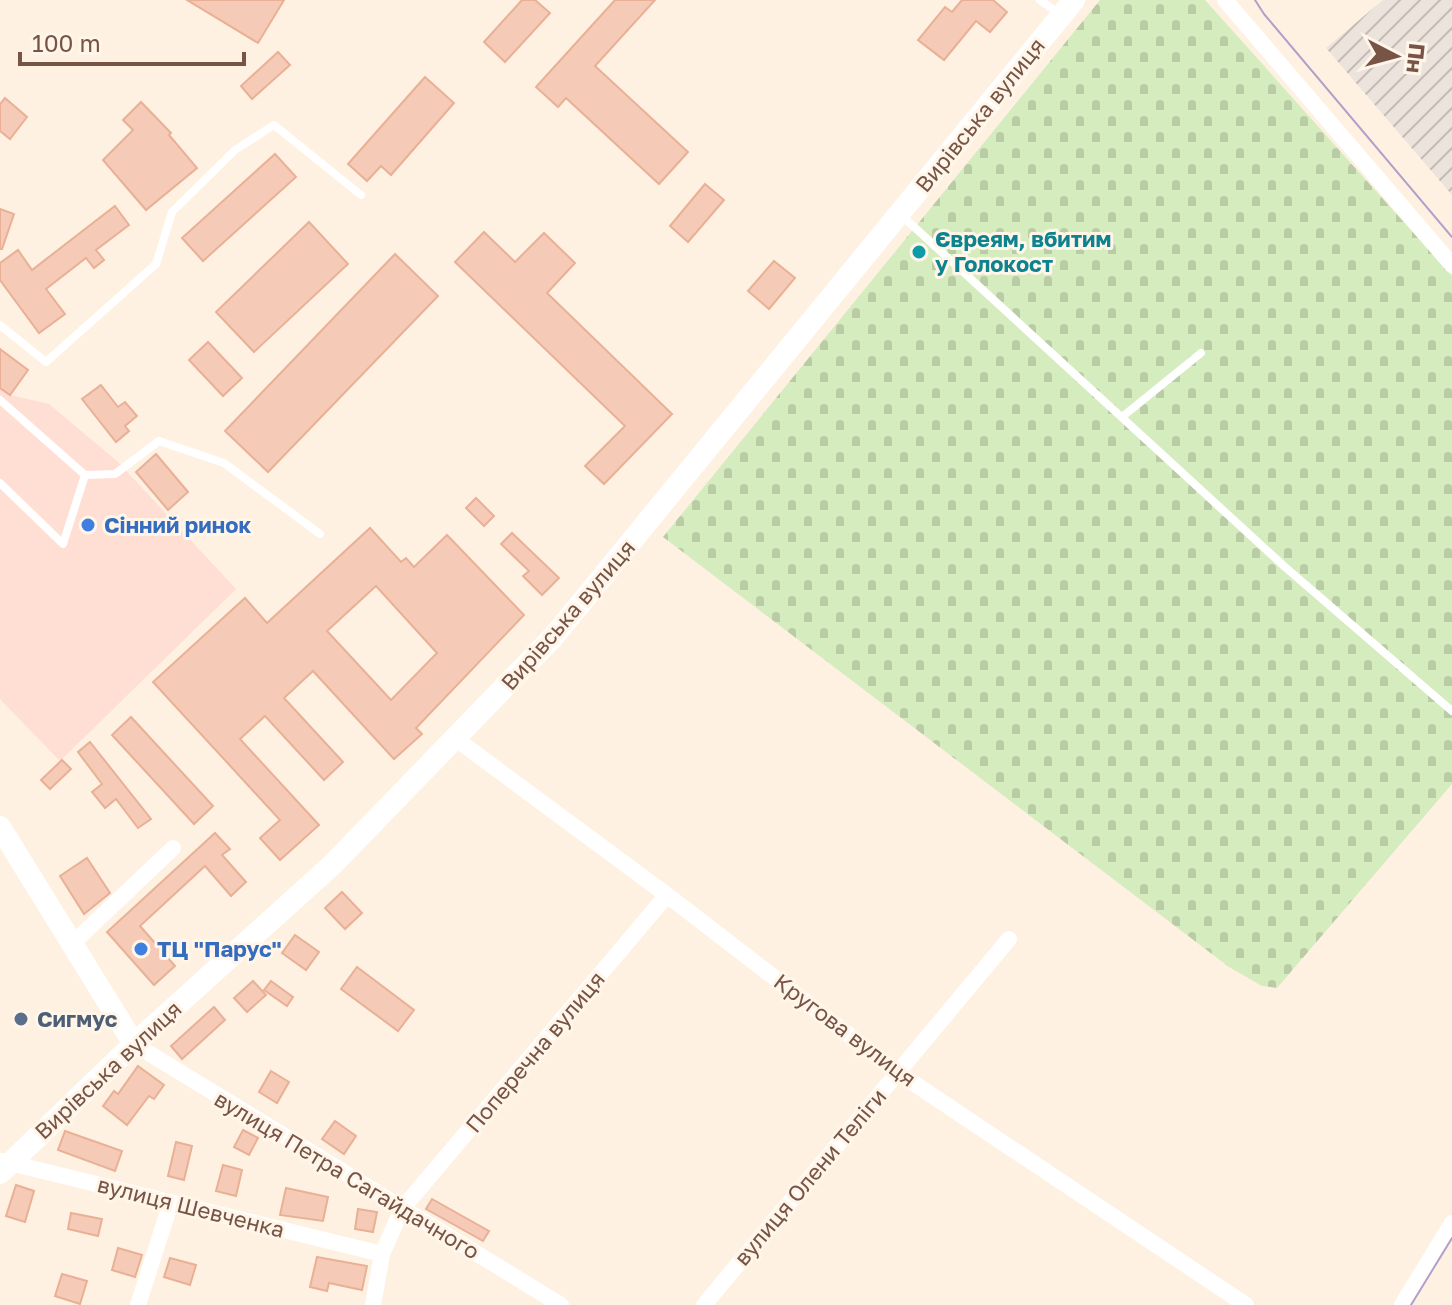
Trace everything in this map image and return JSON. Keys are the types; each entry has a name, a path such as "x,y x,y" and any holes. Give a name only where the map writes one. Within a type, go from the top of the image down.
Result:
{"main road":[{"name":"Вирівська вулиця","path":"3,1165 333,864 554,636 1068,8"},
{"path":"0,827 134,1044"}],"street":[{"path":"1225,0 1452,265"},
{"name":"Кругова вулиця","path":"456,739 667,895 897,1072 1246,1305"},
{"path":"72,944 173,848"},
{"name":"Поперечна вулиця","path":"373,1305 382,1254 402,1209 667,895"},
{"name":"вулиця Олени Теліги","path":"704,1305 1009,939"},
{"name":"вулиця Петра Сагайдачного","path":"134,1044 561,1305"},
{"name":"вулиця Шевченка","path":"3,1165 382,1254"},
{"path":"138,1305 171,1202"},
{"path":"1402,1305 1451,1226"}],"lane":[{"path":"1040,0 1068,8"},
{"path":"0,325 46,362 156,264 172,212 235,150 274,125 361,195"},
{"path":"899,214 1285,567 1452,711"},
{"path":"1122,417 1201,353"},
{"path":"0,400 85,475 115,474 159,441 224,463 320,534"},
{"path":"0,483 63,544 85,475"}],"shaded area":[{"path":"1383,0 1452,0 1452,195 1326,48"},
{"name":"Сінний ринок","path":"0,388 10,395 49,404 118,462 236,589 60,761 0,699"}],"green space":[{"path":"1100,0 1205,0 1452,276 1452,784 1277,988 1262,986 1229,967 663,537"}],"building":[{"path":"187,0 284,0 258,43"},
{"path":"522,0 535,0 550,13 505,62 484,42"},
{"path":"615,0 655,0 595,66 688,152 659,184 566,98 558,107 536,87"},
{"path":"962,0 993,0 1007,12 990,32 976,21 944,60 918,40 945,7 952,12"},
{"path":"278,52 290,65 252,99 241,86"},
{"path":"425,77 454,103 391,175 381,166 367,181 348,164"},
{"path":"5,98 27,117 10,139 0,131 0,104"},
{"path":"141,102 171,133 169,135 197,168 146,210 103,160 133,130 123,120"},
{"path":"275,154 296,177 203,261 182,238"},
{"path":"705,184 724,200 688,242 670,226"},
{"path":"115,206 129,225 96,250 104,260 94,268 86,258 46,289 65,314 39,333 0,280 0,263 18,250 32,270"},
{"path":"0,209 14,214 2,249 0,249"},
{"path":"309,222 348,264 254,352 216,312"},
{"path":"484,232 515,262 544,233 575,263 547,293 672,414 604,484 585,466 625,426 455,262"},
{"path":"395,254 438,296 268,472 225,431"},
{"path":"774,261 795,278 769,309 748,291"},
{"path":"208,342 242,378 223,396 189,360"},
{"path":"0,349 28,370 10,395 0,388"},
{"path":"101,385 118,407 125,402 137,416 125,426 129,431 116,442 82,399"},
{"path":"156,454 188,492 168,510 136,472"},
{"path":"476,498 494,516 484,526 466,508"},
{"path":"370,528 401,562 406,558 414,567 447,535 524,615 416,728 422,734 394,759 313,671 284,698 343,762 324,780 265,716 240,739 319,825 280,860 260,838 280,820 153,682 245,598 267,623","holes":["376,586 437,653 391,700 327,631"]},
{"path":"512,533 559,578 542,595 523,576 529,571 501,544"},
{"path":"131,717 213,806 194,824 112,735"},
{"path":"90,742 151,819 138,828 116,799 105,808 92,792 102,784 78,752"},
{"path":"62,760 71,769 50,789 41,780"},
{"path":"215,833 230,849 222,855 246,882 231,896 205,866 140,926 175,966 154,985 107,932"},
{"path":"87,858 110,893 84,914 60,876"},
{"path":"342,892 362,913 345,929 325,908"},
{"path":"295,935 319,952 306,970 282,953"},
{"path":"357,967 414,1010 398,1031 341,989"},
{"path":"253,981 266,995 247,1012 234,998"},
{"path":"271,981 293,997 287,1006 264,990"},
{"path":"214,1007 225,1020 182,1059 171,1046"},
{"path":"138,1066 164,1085 154,1099 149,1096 127,1125 103,1106 114,1091 118,1094"},
{"path":"271,1071 289,1082 277,1103 259,1092"},
{"path":"335,1121 356,1136 344,1154 322,1139"},
{"path":"243,1130 258,1138 249,1155 234,1147"},
{"path":"65,1131 122,1151 115,1171 58,1150"},
{"path":"176,1142 192,1146 184,1180 168,1176"},
{"path":"223,1165 242,1170 236,1196 216,1191"},
{"path":"16,1185 34,1191 25,1222 6,1216"},
{"path":"286,1188 328,1197 323,1221 280,1215"},
{"path":"432,1199 489,1231 483,1241 426,1209"},
{"path":"358,1209 377,1212 373,1232 355,1229"},
{"path":"71,1213 102,1219 98,1236 68,1229"},
{"path":"118,1248 142,1255 135,1277 112,1270"},
{"path":"317,1257 367,1266 362,1290 329,1283 327,1291 310,1287"},
{"path":"170,1258 196,1265 190,1285 164,1277"},
{"path":"62,1274 87,1281 80,1304 55,1296"}],"tram line":[{"path":"1255,0 1452,237"},
{"path":"1411,1305 1452,1238"}],"place":[{"name":"Євреям, вбитим у Голокост","path":"919,252"},
{"name":"Сінний ринок","path":"88,525"},
{"name":"ТЦ \"Парус\"","path":"141,949"},
{"name":"Сигмус","path":"21,1019"}]}
